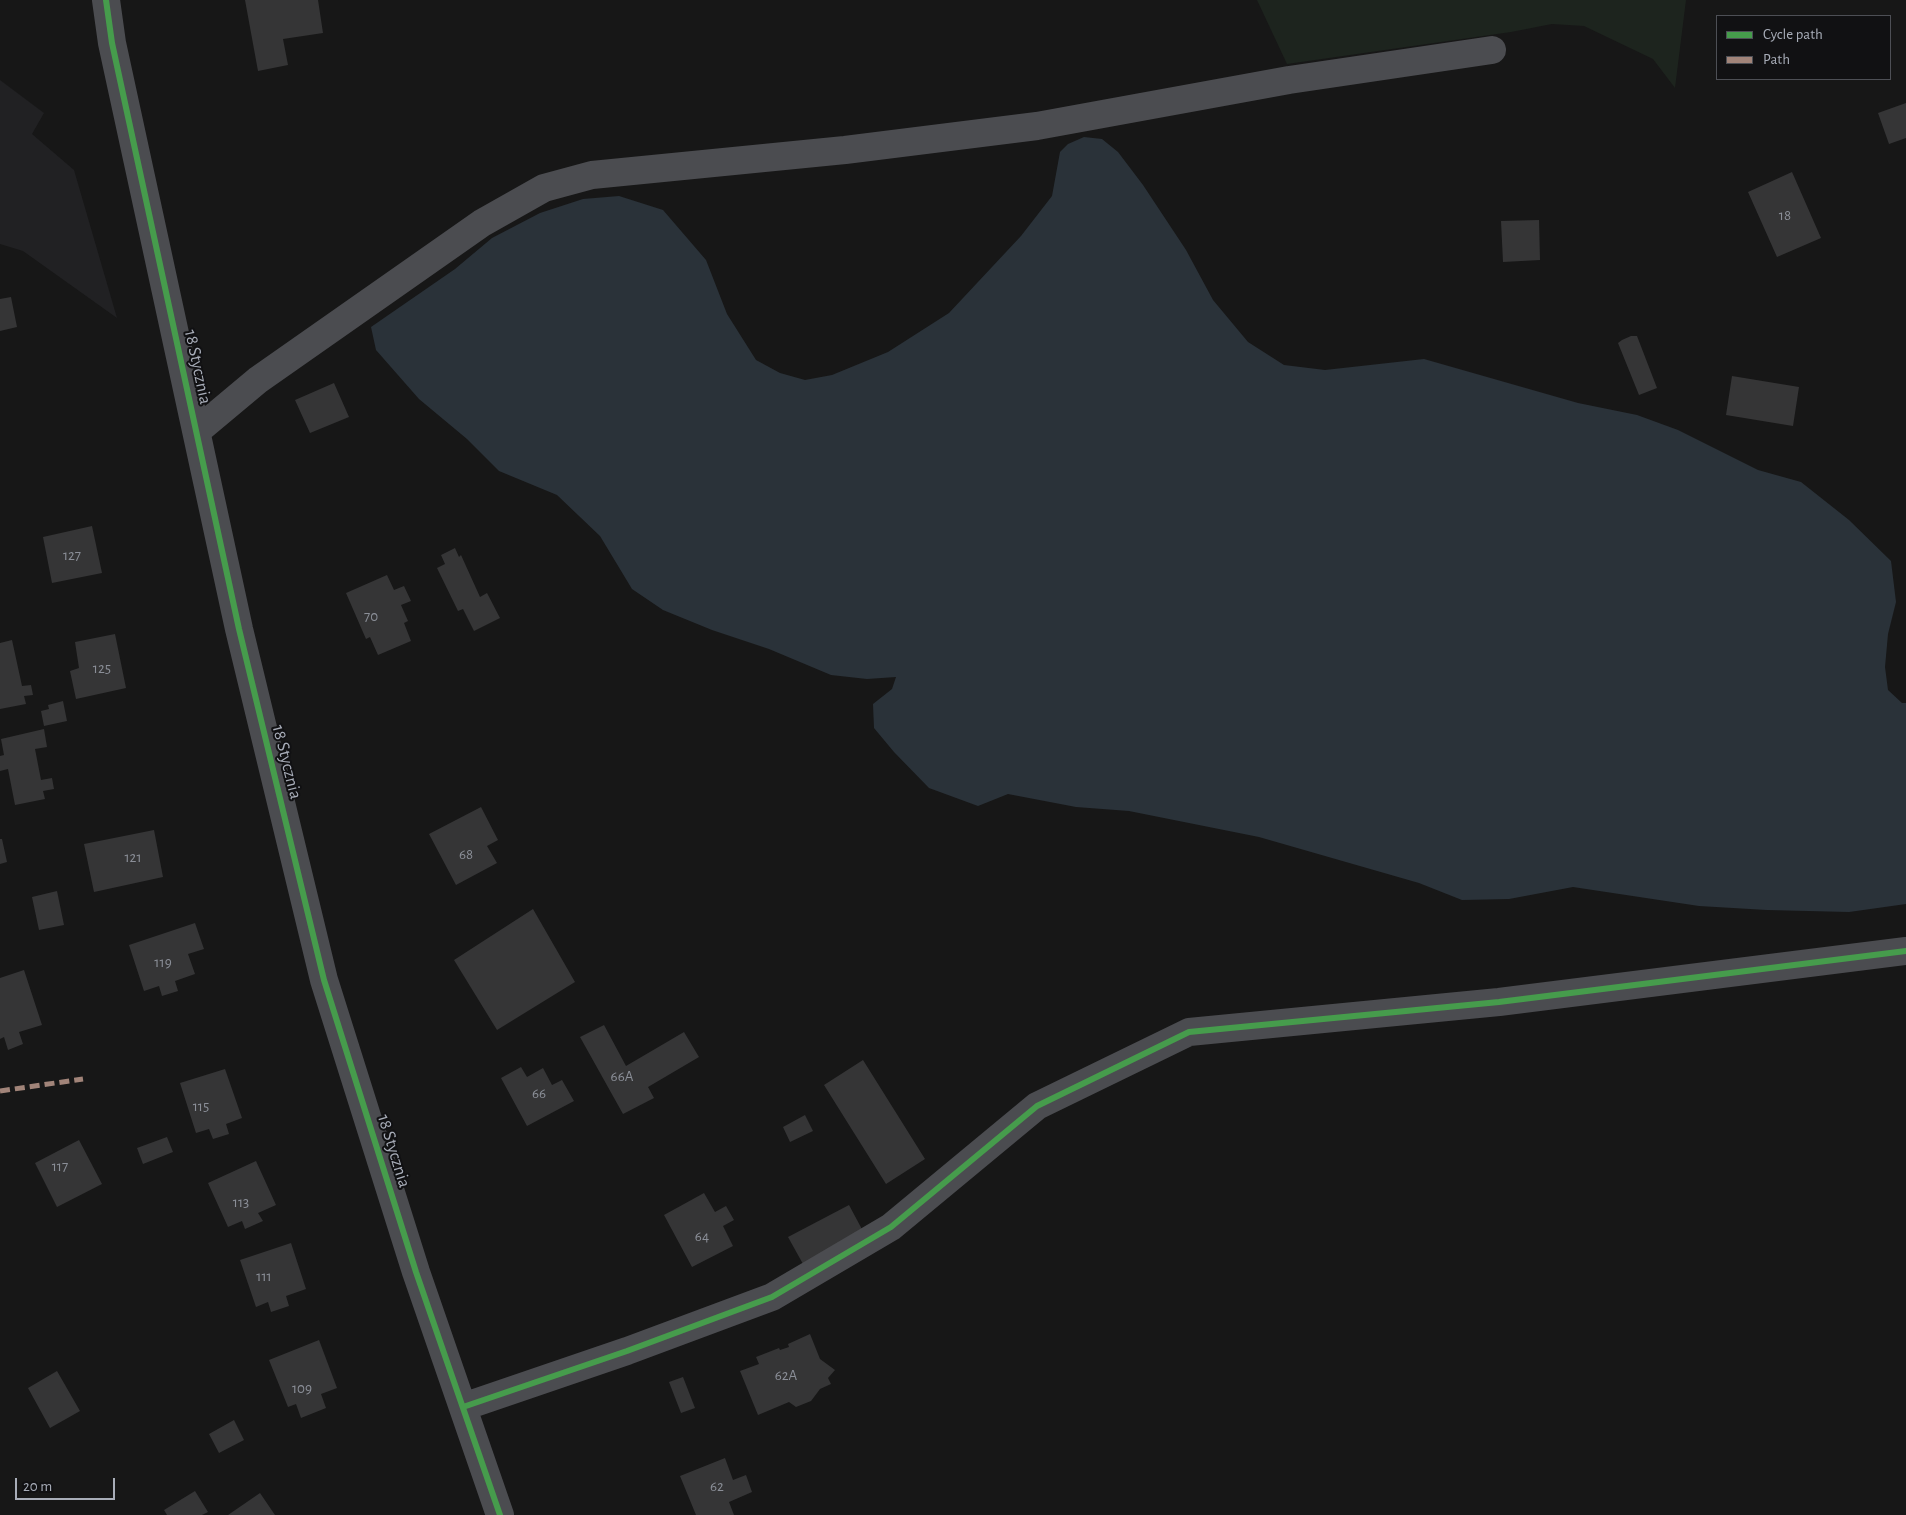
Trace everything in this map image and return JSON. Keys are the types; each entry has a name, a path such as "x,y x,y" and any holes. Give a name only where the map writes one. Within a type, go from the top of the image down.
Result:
{"street":[{"name":"18 Stycznia","path":"106,0 112,44 239,629 324,980 416,1272 500,1515"},
{"path":"197,430 258,380 482,222 544,188 592,175 845,150 1037,126 1289,80 1492,50"},
{"path":"463,1407 627,1351 772,1297 890,1227 1036,1106 1189,1032 1499,1002 1906,951"}],"shaded area":[{"path":"1257,0 1686,0 1675,88 1653,59 1584,26 1552,24 1511,32 1287,64"},
{"path":"0,80 44,113 32,134 74,170 117,318 23,251 0,244"},
{"path":"1084,137 1102,139 1118,152 1143,185 1186,250 1213,300 1248,342 1284,365 1325,370 1424,359 1578,403 1637,415 1678,430 1758,470 1801,482 1849,520 1891,561 1896,602 1888,634 1885,667 1888,690 1902,703 1906,703 1906,904 1849,912 1767,910 1699,906 1573,887 1509,899 1462,900 1419,883 1259,837 1129,811 1076,807 1008,794 978,806 929,788 874,728 873,704 892,689 896,677 867,679 831,675 769,649 712,630 663,610 632,589 600,536 557,495 499,471 467,439 419,399 376,350 371,327 455,269 492,238 540,213 583,199 619,196 663,210 706,260 727,314 756,360 780,373 805,380 832,375 888,352 949,313 1021,236 1052,196 1060,152 1068,144"}],"building":[{"path":"245,0 318,0 323,33 283,39 288,65 258,71"},
{"path":"1906,103 1906,138 1889,144 1878,113"},
{"path":"1792,172 1821,238 1777,257 1748,192"},
{"path":"1539,220 1540,260 1503,262 1501,221"},
{"path":"11,297 17,327 0,331 0,299"},
{"path":"1631,336 1637,336 1657,388 1639,395 1618,343"},
{"path":"1732,376 1799,387 1793,426 1726,415"},
{"path":"334,383 349,417 310,433 295,400"},
{"path":"92,526 102,573 52,583 43,537"},
{"path":"455,548 459,557 461,555 480,597 487,593 500,618 474,631 463,609 458,611 437,568 445,564 441,555"},
{"path":"387,575 394,590 404,586 411,601 401,605 408,621 404,623 411,641 378,655 370,637 366,639 346,593"},
{"path":"115,634 126,688 76,699 70,671 79,668 75,642"},
{"path":"12,640 22,686 31,685 33,695 24,696 26,704 0,709 0,643"},
{"path":"63,701 67,721 44,726 41,711 49,709 48,705"},
{"path":"44,729 47,747 35,749 41,780 52,778 54,789 43,791 45,799 15,805 8,769 0,771 0,756 4,755 1,739"},
{"path":"481,807 498,840 487,846 497,863 456,885 429,834"},
{"path":"154,830 163,877 94,892 84,844"},
{"path":"0,839 2,839 7,862 0,864"},
{"path":"57,891 64,925 39,930 32,897"},
{"path":"533,909 575,982 497,1030 454,960"},
{"path":"195,923 204,949 188,954 195,974 175,981 178,991 162,996 159,986 144,991 129,945"},
{"path":"24,970 42,1025 19,1032 23,1044 8,1050 4,1037 0,1039 0,978"},
{"path":"604,1025 626,1066 684,1032 699,1057 648,1087 654,1098 623,1114 580,1037"},
{"path":"863,1060 925,1159 886,1184 824,1085"},
{"path":"521,1067 527,1077 543,1068 552,1085 562,1080 574,1101 527,1126 501,1078"},
{"path":"225,1069 242,1118 226,1124 229,1134 213,1139 209,1129 196,1133 180,1083"},
{"path":"805,1115 813,1131 790,1142 783,1127"},
{"path":"167,1137 173,1152 143,1164 137,1148"},
{"path":"79,1140 102,1184 57,1207 35,1163"},
{"path":"256,1161 276,1205 258,1213 263,1221 245,1229 242,1221 228,1227 208,1183"},
{"path":"704,1193 715,1212 726,1206 734,1220 723,1226 733,1246 692,1267 664,1215"},
{"path":"849,1205 864,1233 803,1264 788,1237"},
{"path":"291,1243 306,1289 286,1296 289,1306 271,1312 268,1302 256,1307 240,1260"},
{"path":"810,1334 820,1359 835,1370 828,1378 831,1384 820,1389 811,1401 796,1407 789,1402 758,1415 740,1371 759,1364 756,1357 779,1348 780,1350 789,1347 788,1344"},
{"path":"319,1340 337,1388 321,1394 326,1408 301,1418 296,1404 288,1407 269,1360"},
{"path":"57,1371 80,1411 50,1428 28,1388"},
{"path":"683,1377 695,1408 681,1413 669,1382"},
{"path":"234,1420 244,1440 219,1453 209,1434"},
{"path":"725,1458 733,1480 746,1475 752,1492 729,1502 734,1515 696,1515 680,1476"},
{"path":"195,1491 208,1512 202,1515 167,1515 164,1510"},
{"path":"260,1493 275,1515 228,1515"}],"marked path":[{"path":"0,1091 83,1079"}],"cycle path":[{"path":"106,0 112,43 239,629 324,980 416,1272 500,1515"},
{"path":"463,1407 627,1351 772,1297 891,1227 1037,1106 1189,1032 1499,1002 1906,951"}]}
